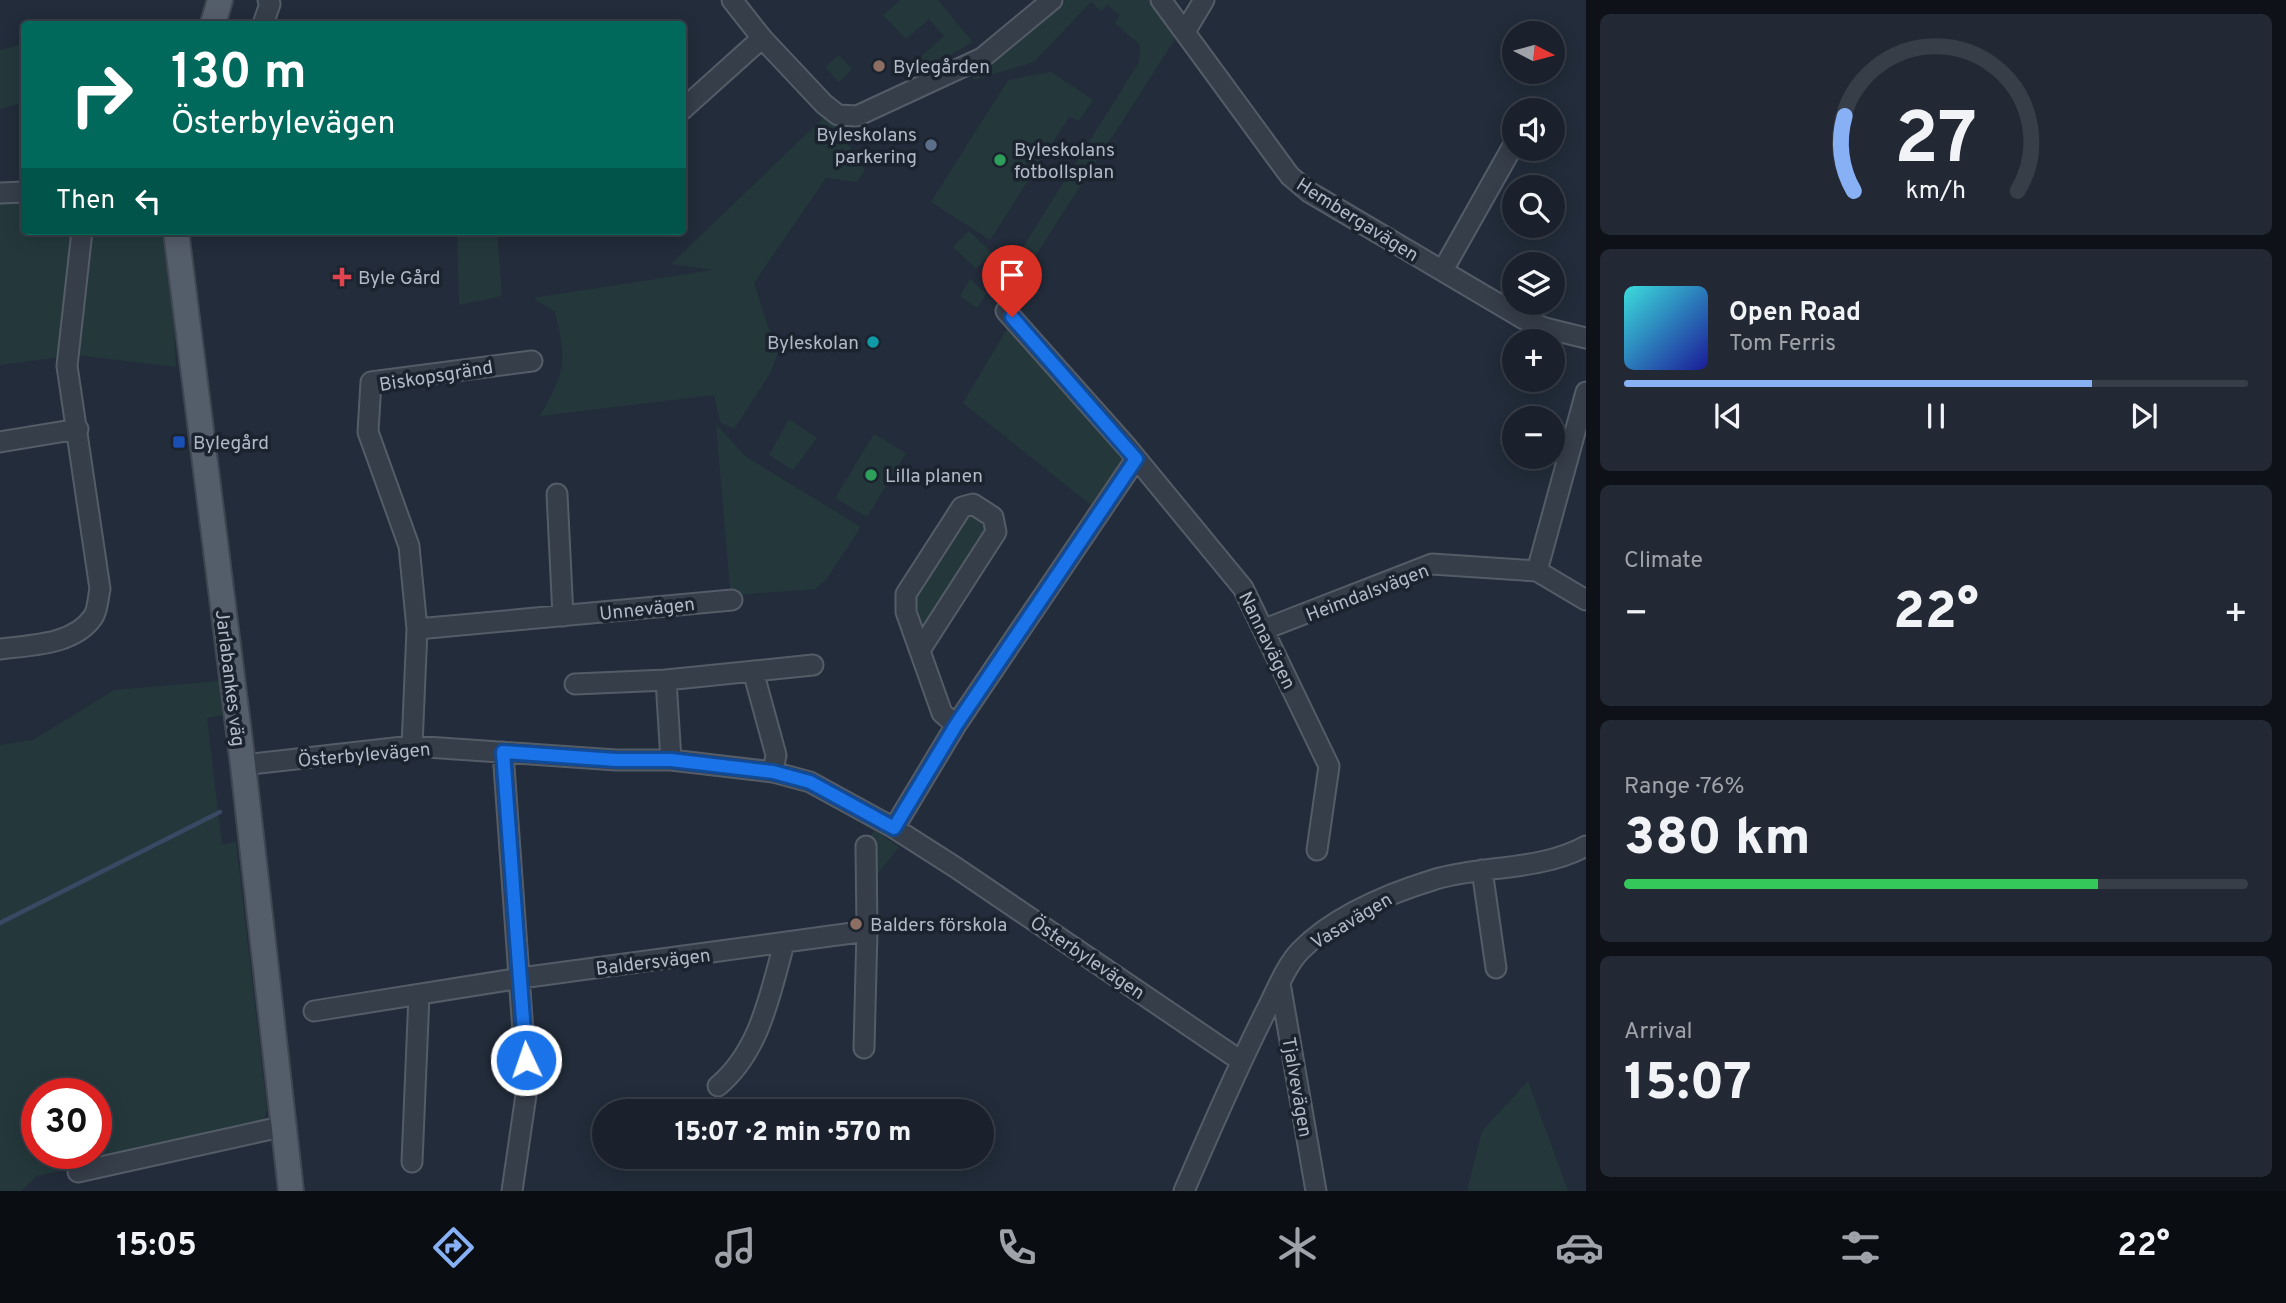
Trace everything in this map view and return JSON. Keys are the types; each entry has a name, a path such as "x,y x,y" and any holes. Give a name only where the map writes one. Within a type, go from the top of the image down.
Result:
{"main road":[{"path":"214,21 220,0"},
{"name":"Jarlabankes väg","path":"177,235 243,765 291,1191"}],"street":[{"path":"264,21 270,4 268,0"},
{"path":"732,0 762,38 838,115 857,116 982,58 1052,0"},
{"name":"Hembergavägen","path":"1161,0 1186,30 1290,176 1309,192 1524,319 1545,328 1586,338"},
{"path":"1186,30 1204,0"},
{"path":"686,106 762,38"},
{"path":"1443,270 1504,161"},
{"path":"0,193 21,192"},
{"path":"0,649 58,641 79,631 95,615 100,589 67,366 82,235"},
{"name":"Nannavägen","path":"1006,311 1136,459 1243,588 1329,766 1317,850"},
{"name":"Biskopsgränd","path":"412,746 417,629 410,546 368,432 371,382 533,360"},
{"path":"1586,392 1538,571 1586,600"},
{"path":"0,442 78,429"},
{"path":"894,828 956,725 1136,459"},
{"path":"557,494 563,616"},
{"path":"920,650 996,532 993,517 973,504 962,507 906,594 906,612 942,713 956,725"},
{"name":"Heimdalsvägen","path":"1265,629 1432,564 1538,571"},
{"name":"Unnevägen","path":"417,629 732,600"},
{"path":"575,684 666,680 813,665"},
{"path":"753,671 776,755 773,772"},
{"path":"666,680 671,760"},
{"name":"Österbylevägen","path":"243,765 412,746 616,760 671,760 773,772 810,782 894,828 1241,1061"},
{"path":"503,752 527,1088 512,1191"},
{"path":"864,1048 866,846"},
{"name":"Vasavägen","path":"1184,1191 1241,1061 1298,953 1321,934 1350,916 1409,887 1454,874 1567,856 1586,846"},
{"path":"1482,870 1496,968"},
{"name":"Baldersvägen","path":"314,1011 521,978 867,931"},
{"path":"718,1086 733,1074 761,1026 784,944"},
{"name":"Tjalvevägen","path":"1280,983 1316,1191"},
{"path":"412,1162 419,995"},
{"path":"78,1172 285,1126"}],"green space":[{"path":"900,0 938,0 973,42 926,69 918,59 944,36 929,19 906,39 883,15"},
{"path":"1066,0 1149,0 1173,29 1174,41 1025,272 1018,255 1139,62 1140,45 1115,23 1120,15 1107,5 1101,11 1091,2 1034,62 978,79 973,79 971,73 1009,50"},
{"path":"21,45 21,103 0,109 0,50"},
{"path":"839,55 852,69 839,82 825,67"},
{"name":"Byleskolans fotbollsplan","path":"1051,72 1093,100 1079,121 1069,117 990,240 931,202 1008,80"},
{"path":"824,117 830,117 865,170 857,182 826,178 754,283 777,354 771,372 734,429 720,422 714,395 540,416 559,376 562,355 555,312 533,298 713,270 671,264"},
{"path":"21,200 21,235 168,235 176,367 76,355 0,365 0,202"},
{"path":"969,231 992,253 976,269 953,247"},
{"path":"457,235 497,235 502,296 459,305"},
{"path":"970,279 986,294 977,308 960,296"},
{"path":"1010,324 1128,458 1096,509 963,403"},
{"path":"789,419 817,438 793,470 769,455"},
{"path":"716,424 745,456 861,527 826,580 815,589 736,595 730,589"},
{"name":"Lilla planen","path":"874,434 906,453 867,517 835,498"},
{"path":"974,512 996,524 923,638 911,605 967,518"},
{"path":"219,681 223,715 207,718 222,845 236,842 267,1110 265,1117 250,1128 112,1159 112,1078 21,1078 21,1169 68,1169 37,1176 21,1191 0,1191 0,745 33,740 114,690"},
{"path":"874,830 899,847 874,878 870,838"},
{"path":"1528,1081 1568,1191 1467,1191 1482,1131"}],"waterway":[{"path":"0,923 220,812"}],"place":[{"name":"Bylegården","path":"879,66"},
{"name":"Byleskolans parkering","path":"931,145"},
{"name":"Byleskolans fotbollsplan","path":"1000,160"},
{"name":"Byle Gård","path":"342,277"},
{"name":"Byleskolan","path":"873,342"},
{"name":"Bylegård","path":"179,442"},
{"name":"Lilla planen","path":"871,475"},
{"name":"Balders förskola","path":"856,924"}],"route":[{"path":"526,1060 503,752 616,760 671,760 773,772 810,782 894,828 956,725 1136,459 1012,317"}]}
